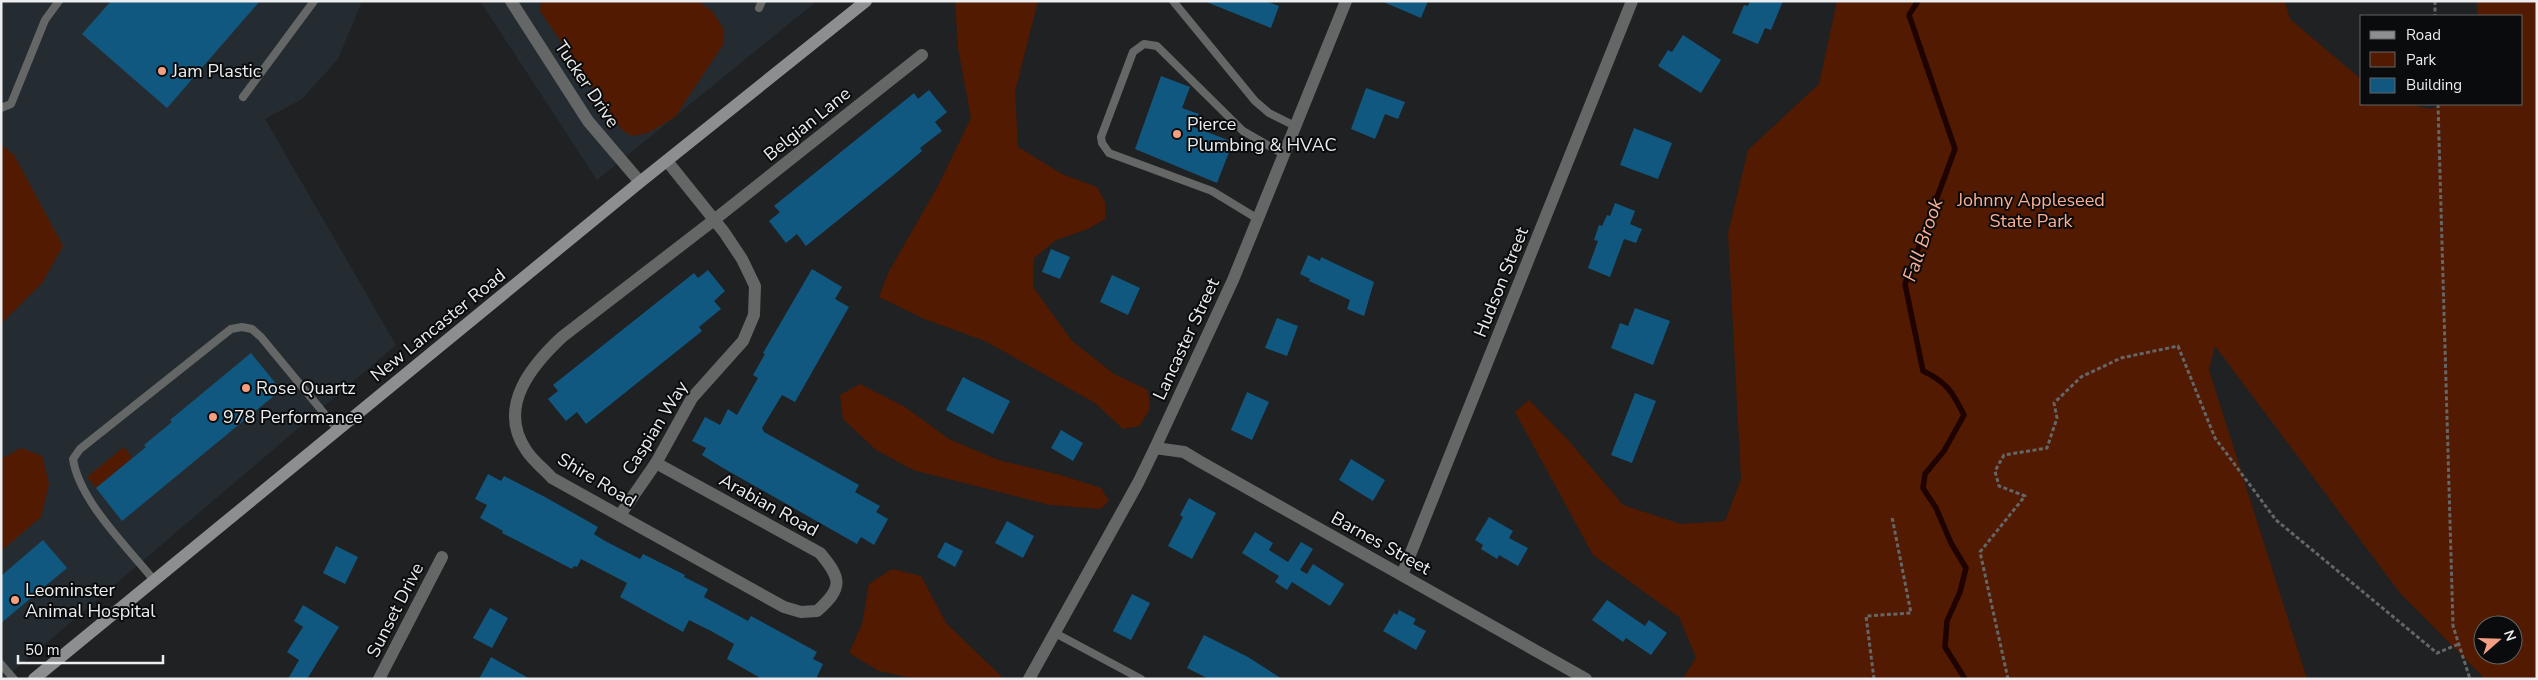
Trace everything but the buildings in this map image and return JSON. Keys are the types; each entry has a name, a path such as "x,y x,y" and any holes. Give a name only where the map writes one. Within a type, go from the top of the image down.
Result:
{"main road":[{"name":"New Lancaster Road","path":"34,679 640,182 863,2"}],"street":[{"name":"Tucker Drive","path":"511,1 588,121 640,182"},
{"name":"Lancaster Street","path":"1029,679 1138,483 1155,448 1233,280 1297,127 1346,1"},
{"name":"Hudson Street","path":"1402,575 1632,1"},
{"name":"Belgian Lane","path":"714,220 922,55"},
{"name":"Caspian Way","path":"620,515 656,463 692,398 743,341 754,315 755,286 742,259 724,232 667,161"},
{"name":"Shire Road","path":"714,220 562,337 543,355 524,380 516,399 516,428 526,450 552,478 784,607 801,612 818,611 832,598"},
{"name":"Barnes Street","path":"1155,448 1184,452 1586,679"},
{"name":"Arabian Road","path":"656,463 820,553 834,569 837,586 832,598"},
{"name":"Sunset Drive","path":"379,679 442,557"}],"lane":[{"path":"1,108 11,104 45,20 58,1"},
{"path":"243,97 314,1"},
{"path":"1173,1 1255,101 1269,113 1297,127"},
{"path":"1258,219 1212,191 1110,153 1105,149 1101,137 1133,52 1144,44 1156,46 1243,131 1285,154"},
{"path":"154,580 88,499 75,474 73,459 80,449 231,329 242,327 252,329 271,346 338,429"},
{"path":"1055,633 1141,679"},
{"path":"1,664 14,679"}],"path":[{"path":"2435,1 2435,15"},
{"path":"2438,105 2453,626 2470,679"},
{"path":"2008,679 1980,552 2024,496 1999,486 1995,471 2004,455 2047,448 2057,418 2054,403 2081,377 2122,358 2178,346 2215,438 2276,520 2437,653 2459,644"},
{"path":"1874,679 1866,616 1911,613 1892,517"}],"shaded area":[{"path":"1,1 362,1 338,59 302,99 265,119 396,345 4,679 1,679"},
{"path":"480,1 817,1 597,180"}],"green space":[{"path":"541,1 698,1 713,12 724,30 723,45 675,117 648,133 632,136 622,130 540,11"},
{"path":"955,1 1038,1 1015,92 1018,147 1062,174 1097,187 1105,202 1105,219 1088,229 1056,240 1034,258 1033,287 1072,341 1114,374 1148,390 1150,409 1139,426 1123,429 1095,403 985,341 924,319 879,297 888,273 938,186 971,118 958,48"},
{"name":"Johnny Appleseed State Park","path":"1837,1 2285,1 2290,19 2360,78 2360,105 2413,105 2431,109 2442,105 2523,105 2523,15 2477,15 2477,1 2537,1 2537,679 2485,679 2400,593 2215,346 2209,370 2307,679 1683,679 1696,657 1679,617 1593,555 1515,412 1529,400 1569,441 1623,505 1681,524 1725,521 1741,479 1728,233 1748,150 1819,84"},
{"path":"1,144 14,155 63,246 42,283 1,324"},
{"path":"860,384 905,407 949,439 998,460 1061,475 1101,488 1109,501 1100,509 1050,505 913,470 876,450 843,419 840,395"},
{"path":"124,447 132,458 96,488 87,477"},
{"path":"21,448 42,456 49,484 41,517 1,551 1,459"},
{"path":"892,569 921,576 946,623 1004,679 916,679 879,671 849,653 862,624 869,584"}],"waterway":[{"name":"Fall Brook","path":"1918,1 1909,15 1955,149 1905,284 1923,371 1944,384 1964,415 1944,451 1925,474 1923,488 1936,508 1951,543 1966,568 1960,592 1947,621 1945,647 1965,679"}],"place":[{"name":"Jam Plastic","path":"162,71"},
{"name":"Pierce Plumbing & HVAC","path":"1177,134"},
{"name":"Rose Quartz","path":"246,388"},
{"name":"978 Performance","path":"213,417"},
{"name":"Leominster Animal Hospital","path":"15,600"}]}
